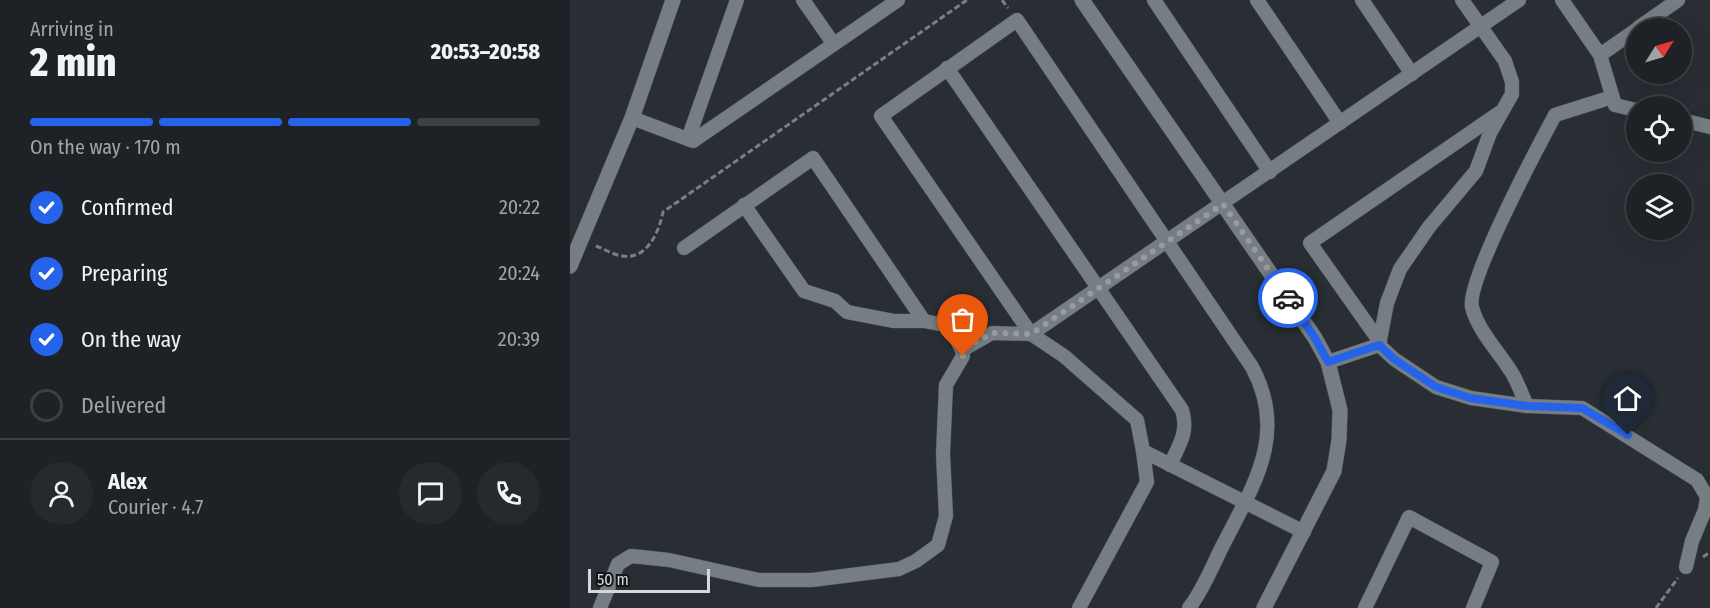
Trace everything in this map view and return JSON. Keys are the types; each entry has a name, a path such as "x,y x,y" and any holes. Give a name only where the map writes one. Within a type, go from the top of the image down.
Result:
{"street":[{"path":"570,266 632,118 673,0"},
{"path":"688,139 737,0"},
{"path":"803,0 833,44"},
{"path":"632,118 693,141 898,0"},
{"path":"1082,0 1315,338 1328,362 1340,410 1339,440 1334,471 1264,608"},
{"path":"1154,0 1270,172"},
{"path":"1257,0 1340,123"},
{"path":"1362,0 1412,74"},
{"path":"1379,343 1387,303 1400,268 1429,227 1476,171 1490,133 1512,94 1512,82 1505,61 1462,0"},
{"path":"962,350 992,333 1031,334 1519,0"},
{"path":"1562,0 1600,56 1616,105 1626,108"},
{"path":"1653,18 1678,0"},
{"path":"1079,608 1147,482 1137,420 1064,356 1031,334 881,116 1017,20 1260,381 1265,398 1267,442 1265,457 1245,502 1189,608"},
{"path":"1600,56 1626,37"},
{"path":"947,68 1182,410 1185,431 1170,465"},
{"path":"1527,406 1514,375 1480,326 1471,306 1472,292 1520,181 1555,115 1612,97"},
{"path":"1503,110 1310,243 1379,343 1394,359 1436,387 1470,398 1527,406 1582,408 1697,480 1707,497 1705,510 1692,541 1686,567"},
{"path":"1692,122 1710,126"},
{"path":"684,248 813,158 924,321"},
{"path":"600,608 618,564 631,556 669,560 759,580 812,580 899,569 916,561 938,545 946,516 943,454 946,385 963,356 950,326 924,321 894,321 847,312 835,301 804,291 744,205"},
{"path":"1328,362 1379,343"},
{"path":"1143,451 1304,532"},
{"path":"1365,608 1409,518 1492,562 1473,608"}],"path":[{"path":"581,240 622,256 634,255 646,249 659,228 663,212 967,0"},
{"path":"1656,608 1686,567"}],"way so far":[{"path":"963,356 962,350 992,333 1031,334 1223,204 1288,298"}],"route":[{"path":"1288,298 1328,362 1379,345 1394,359 1436,387 1470,398 1527,406 1582,408 1628,435"}]}
